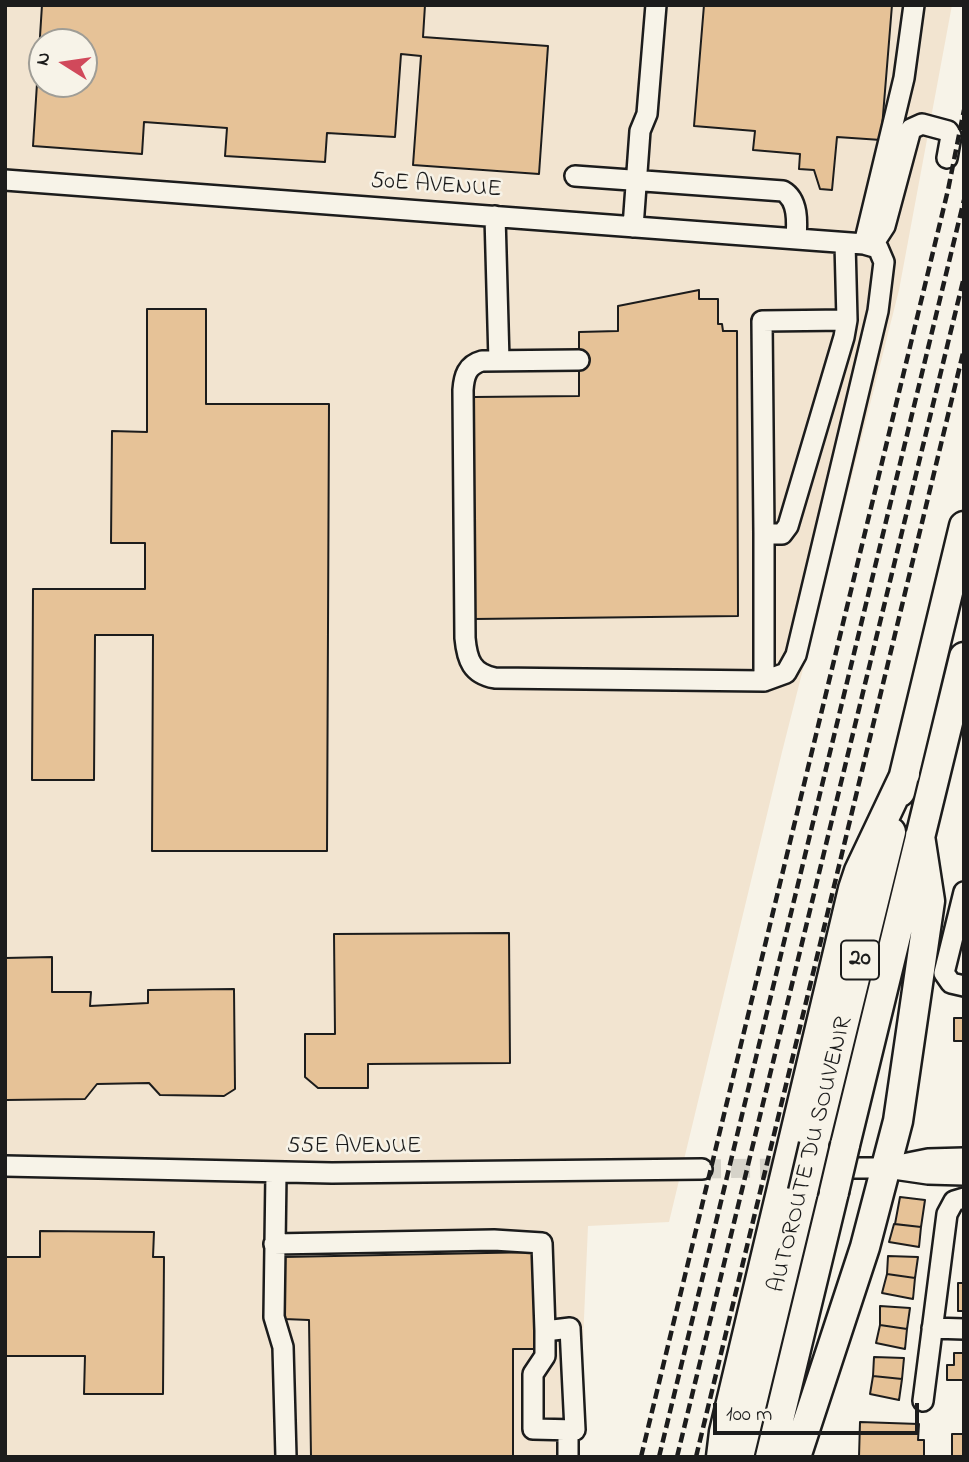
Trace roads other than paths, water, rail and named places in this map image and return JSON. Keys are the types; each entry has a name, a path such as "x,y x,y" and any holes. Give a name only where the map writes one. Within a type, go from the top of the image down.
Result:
{"highway":[{"name":"AUTOROUTE DU SOUVENIR","path":"739,1457 964,526"},
{"name":"AUTOROUTE DU SOUVENIR","path":"770,1457 964,657"},
{"path":"720,1457 780,1168 859,872 905,774"},
{"path":"796,1457 865,1247 887,1168 909,1063 930,901 920,836"}],"street":[{"path":"633,227 640,131 648,114 656,5"},
{"path":"764,534 782,534 788,526 847,320 860,245 901,91 914,5"},
{"path":"860,245 885,226 911,129 922,124 948,131 951,136 947,158"},
{"path":"575,177 783,191 794,203 796,239"},
{"name":"50E AVENUE","path":"5,180 860,245"},
{"path":"495,216 499,361"},
{"path":"579,360 475,363 465,373 465,638 467,657 475,670 488,677 516,679 764,681 786,673 796,655 879,306 884,262 878,248 860,245"},
{"path":"764,681 762,321 847,320"},
{"path":"958,984 945,977 944,968 964,892"},
{"path":"887,1168 928,1159 964,1158"},
{"name":"55E AVENUE","path":"5,1166 275,1173 702,1169"},
{"path":"780,1168 887,1168 928,1174 964,1175"},
{"path":"275,1173 274,1317 283,1347 286,1457"},
{"path":"923,1401 947,1214 954,1202 964,1198"},
{"path":"274,1244 494,1240 542,1243 545,1356 533,1374 533,1429 575,1430 570,1328 545,1331"},
{"path":"932,1328 964,1329"},
{"path":"568,1430 568,1457"}],"tunnel":[{"path":"702,1169 773,1168"}],"railway":[{"path":"641,1457 948,190 964,110"},
{"path":"659,1457 964,200"},
{"path":"677,1457 964,277"},
{"path":"696,1457 964,349"}]}
